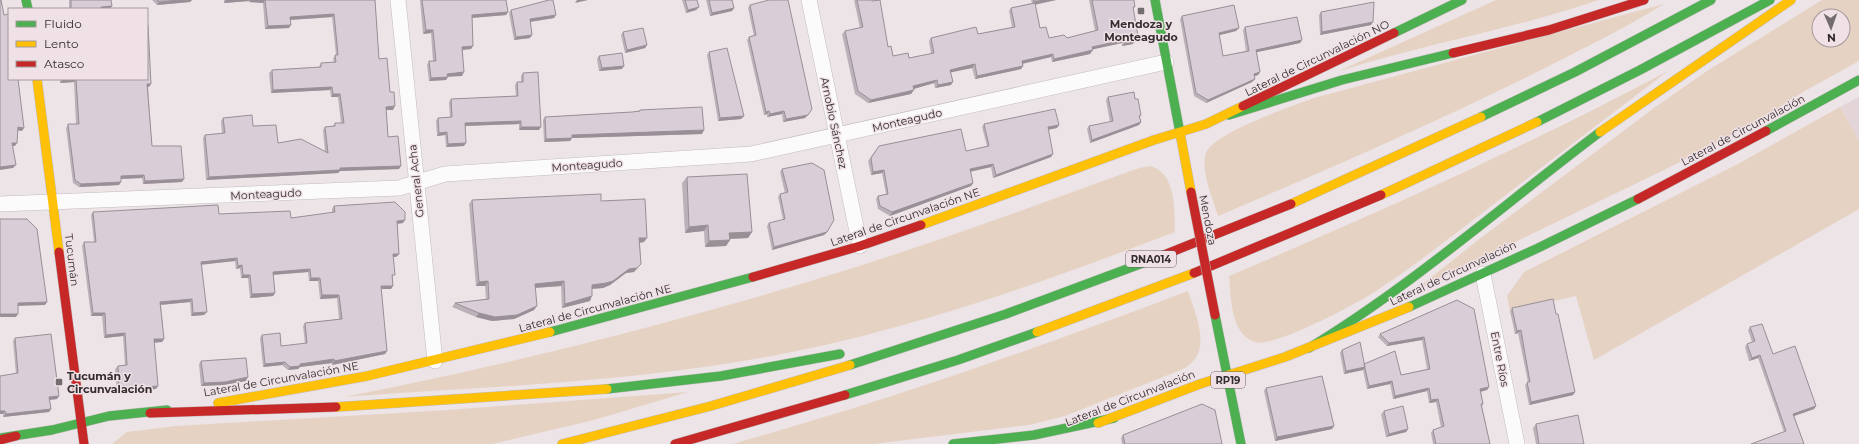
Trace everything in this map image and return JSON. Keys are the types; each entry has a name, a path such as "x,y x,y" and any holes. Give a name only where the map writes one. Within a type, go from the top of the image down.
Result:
{"main road":[{"name":"Mendoza","path":"1155,0 1190,192 1241,444"},
{"name":"Lateral de Circunvalación NO","path":"1180,132 1229,115 1462,0"},
{"path":"1229,115 1342,80 1549,30 1644,0"},
{"name":"RNA014","path":"562,444 784,384 972,325 1200,240 1363,171 1547,86 1711,0"},
{"name":"RNA014","path":"675,444 800,409 923,371 1051,327 1229,259 1388,192 1525,128 1688,46 1770,0"},
{"path":"1309,348 1358,319 1419,275 1624,114 1791,0"},
{"name":"Tucumán","path":"37,80 84,444"},
{"name":"Lateral de Circunvalación","path":"1039,444 1114,418 1201,383 1253,369 1405,309 1483,274 1662,187 1768,131 1859,80"},
{"name":"Lateral de Circunvalación NE","path":"0,439 81,424 109,416 150,413 227,402 300,389 435,361 709,290 860,246 1180,132"},
{"path":"880,345 972,325"},
{"path":"150,413 352,406 623,388 721,376 849,352"},
{"path":"953,444 1034,435 1114,418"}],"street":[{"name":"General Acha","path":"398,0 435,361"},
{"name":"Arnobio Sánchez","path":"809,0 860,246"},
{"name":"Monteagudo","path":"0,204 53,204 399,188 445,174 752,154 1166,62"},
{"name":"Entre Ríos","path":"1483,274 1517,444"}],"shaded area":[{"path":"1496,0 1599,0 1535,20 1371,61 1339,71"},
{"path":"1822,0 1859,0 1859,61 1803,92 1751,125 1670,167 1414,291 1482,237 1654,108 1707,71"},
{"path":"1664,4 1600,40 1494,93 1377,147 1218,216 1206,176 1206,153 1212,145 1237,129 1314,98"},
{"path":"1668,71 1434,250 1366,297 1297,332 1265,342 1255,342 1247,338 1236,323 1233,314 1229,276 1506,153"},
{"path":"1859,97 1859,141 1840,107"},
{"path":"1840,107 1859,141 1859,209 1594,360 1576,296 1510,311 1507,296 1524,272 1736,165"},
{"path":"1151,166 1166,177 1170,185 1174,204 1175,232 1018,289 912,322 858,337 804,349 699,368 598,379 344,397 538,355 729,305 892,256 1139,168"},
{"path":"1188,291 1195,311 1200,333 1198,354 1192,362 1183,369 1065,416 1029,425 873,444 732,444 848,410 962,373"},
{"path":"688,392 594,420 492,444 112,444 127,432 176,426 448,410"}],"building":[{"path":"1,0 4,15 8,14 8,80 18,80 24,128 18,127 17,143 12,143 16,165 0,167"},
{"path":"71,0 111,0 112,6 101,8 71,8"},
{"path":"157,0 180,0 159,2"},
{"path":"265,0 375,0 379,59 387,58 390,92 394,92 395,106 386,107 388,137 398,136 401,166 340,168 340,170 209,177 205,135 225,133 223,118 252,115 253,126 276,125 278,143 301,139 328,153 325,127 335,126 335,123 344,123 340,94 333,94 332,87 273,90 272,70 321,67 321,63 336,62 335,55 338,55 334,14 290,17 291,25 268,26"},
{"path":"422,0 506,0 508,12 472,15 473,46 462,47 464,72 447,74 448,77 431,78 429,61 436,61 433,30 426,30"},
{"path":"553,0 556,15 530,19 532,35 516,37 511,10"},
{"path":"685,0 697,0 699,7 688,10"},
{"path":"709,0 732,0 734,8 712,13"},
{"path":"769,0 788,0 812,109 808,115 786,119 784,111 770,114 769,111 766,112 749,37 756,35 750,5"},
{"path":"857,0 880,0 888,47 891,46 893,56 908,53 909,58 934,53 931,38 976,27 978,34 1015,27 1011,8 1035,3 1040,28 1046,27 1049,38 1064,35 1067,38 1098,30 1092,0 1134,0 1135,7 1133,7 1138,36 1135,41 1125,43 1124,40 1092,47 1093,50 1054,59 1053,54 1022,61 1023,66 977,76 975,64 962,67 950,70 953,82 938,85 937,80 913,86 914,90 871,100 858,91 845,31 863,27"},
{"path":"1374,2 1373,22 1322,32 1321,12"},
{"path":"1234,5 1239,28 1219,33 1223,56 1249,51 1245,27 1297,17 1302,40 1256,50 1260,72 1254,74 1255,79 1208,100 1196,93 1182,16"},
{"path":"148,25 151,84 147,84 152,146 181,146 184,179 145,181 144,175 121,176 121,182 81,184 75,180 68,124 79,124 76,80 148,80"},
{"path":"643,28 647,45 627,50 623,32"},
{"path":"727,48 744,116 720,118 709,52"},
{"path":"622,53 624,66 602,68 599,56"},
{"path":"538,72 541,127 521,127 521,121 465,123 466,143 448,144 447,132 439,133 438,118 452,117 451,99 518,96 517,82 523,82 523,73"},
{"path":"1134,92 1135,99 1138,99 1141,115 1139,116 1141,122 1092,140 1089,126 1113,121 1108,97"},
{"path":"702,107 704,130 572,135 572,138 546,139 545,117"},
{"path":"1055,109 1059,125 1048,127 1053,154 996,175 993,164 970,169 973,183 892,212 880,206 878,196 888,194 884,170 873,172 871,158 879,146 961,129 966,151 989,146 984,124"},
{"path":"812,163 824,170 834,220 827,232 774,247 769,223 785,219 780,194 788,192 782,169"},
{"path":"747,174 752,232 729,233 730,240 709,241 708,225 689,227 687,177"},
{"path":"601,194 601,201 645,199 647,238 639,238 641,264 637,268 629,269 613,281 592,285 592,296 565,304 564,281 535,284 537,306 517,315 495,317 479,313 455,303 489,299 488,281 479,282 472,200"},
{"path":"395,202 405,212 405,220 397,221 399,254 393,254 395,275 392,275 393,286 381,286 387,351 334,361 334,359 300,364 300,366 290,367 285,362 265,364 262,335 280,333 281,346 307,343 305,323 342,319 339,295 322,295 320,278 311,278 310,269 273,272 275,293 252,294 250,275 243,275 242,265 238,266 237,258 201,262 207,312 193,313 192,299 160,302 164,339 154,339 158,386 119,389 118,366 127,365 125,333 106,335 105,313 93,313 84,242 96,242 93,212 218,205 219,214 290,211 291,218 335,212 334,206"},
{"path":"0,219 27,219 37,229 47,302 18,303 18,314 0,314"},
{"path":"1553,299 1556,314 1558,314 1575,392 1531,402 1527,382 1530,382 1521,330 1517,331 1512,308"},
{"path":"1457,300 1474,309 1489,387 1480,389 1483,404 1481,404 1490,444 1436,444 1433,430 1444,426 1438,399 1431,400 1429,388 1395,396 1392,381 1369,386 1364,364 1395,351 1401,375 1430,369 1424,337 1389,343 1380,334"},
{"path":"1762,324 1773,354 1795,346 1816,406 1793,414 1804,444 1751,444 1786,431 1760,355 1752,358 1747,344 1755,341 1750,327"},
{"path":"51,334 59,396 49,397 51,409 6,414 5,411 0,411 0,376 18,373 15,338"},
{"path":"1360,342 1365,367 1346,371 1342,350"},
{"path":"246,358 248,377 225,382 204,383 201,361"},
{"path":"1322,376 1334,426 1277,437 1266,388"},
{"path":"1202,404 1215,410 1222,444 1125,444 1123,435"},
{"path":"1403,406 1408,429 1389,434 1384,411"},
{"path":"1578,415 1584,444 1539,444 1536,424"}],"traffic: fast":[{"path":"26,0 28,8"},
{"path":"1155,0 1180,133"},
{"path":"1394,33 1462,0"},
{"path":"1481,117 1575,72 1711,0"},
{"path":"1537,122 1640,70 1770,0"},
{"path":"1229,115 1342,80 1453,53"},
{"path":"1766,131 1859,80"},
{"path":"1309,348 1385,298 1457,244 1600,132"},
{"path":"1409,307 1538,248 1638,199"},
{"path":"850,365 1006,314 1159,257"},
{"path":"550,332 753,277"},
{"path":"1215,315 1241,444"},
{"path":"845,395 958,360 1037,332"},
{"path":"607,389 721,376 840,354"},
{"path":"0,438 52,430 109,416 167,410"},
{"path":"953,444 1034,435 1114,418"}],"traffic: slow":[{"path":"1600,132 1791,0"},
{"path":"37,80 59,252"},
{"path":"921,225 1154,140 1206,124 1243,106"},
{"path":"1291,204 1481,117"},
{"path":"1381,195 1537,122"},
{"path":"1180,133 1191,192"},
{"path":"1037,332 1194,273"},
{"path":"1098,423 1200,384 1285,357 1409,307"},
{"path":"218,403 367,376 550,332"},
{"path":"562,444 711,406 850,365"},
{"path":"336,407 607,389"}],"traffic: jam":[{"path":"1453,53 1549,30 1644,0"},
{"path":"1243,106 1394,33"},
{"path":"1638,199 1766,131"},
{"path":"1191,192 1215,315"},
{"path":"1194,273 1381,195"},
{"path":"1159,257 1291,204"},
{"path":"753,277 860,246 921,225"},
{"path":"59,252 84,444"},
{"path":"675,444 845,395"},
{"path":"150,413 336,407"},
{"path":"0,440 16,436"}],"place":[{"name":"Mendoza y Monteagudo","path":"1141,11"},
{"name":"Tucumán y Circunvalación","path":"59,382"}]}
